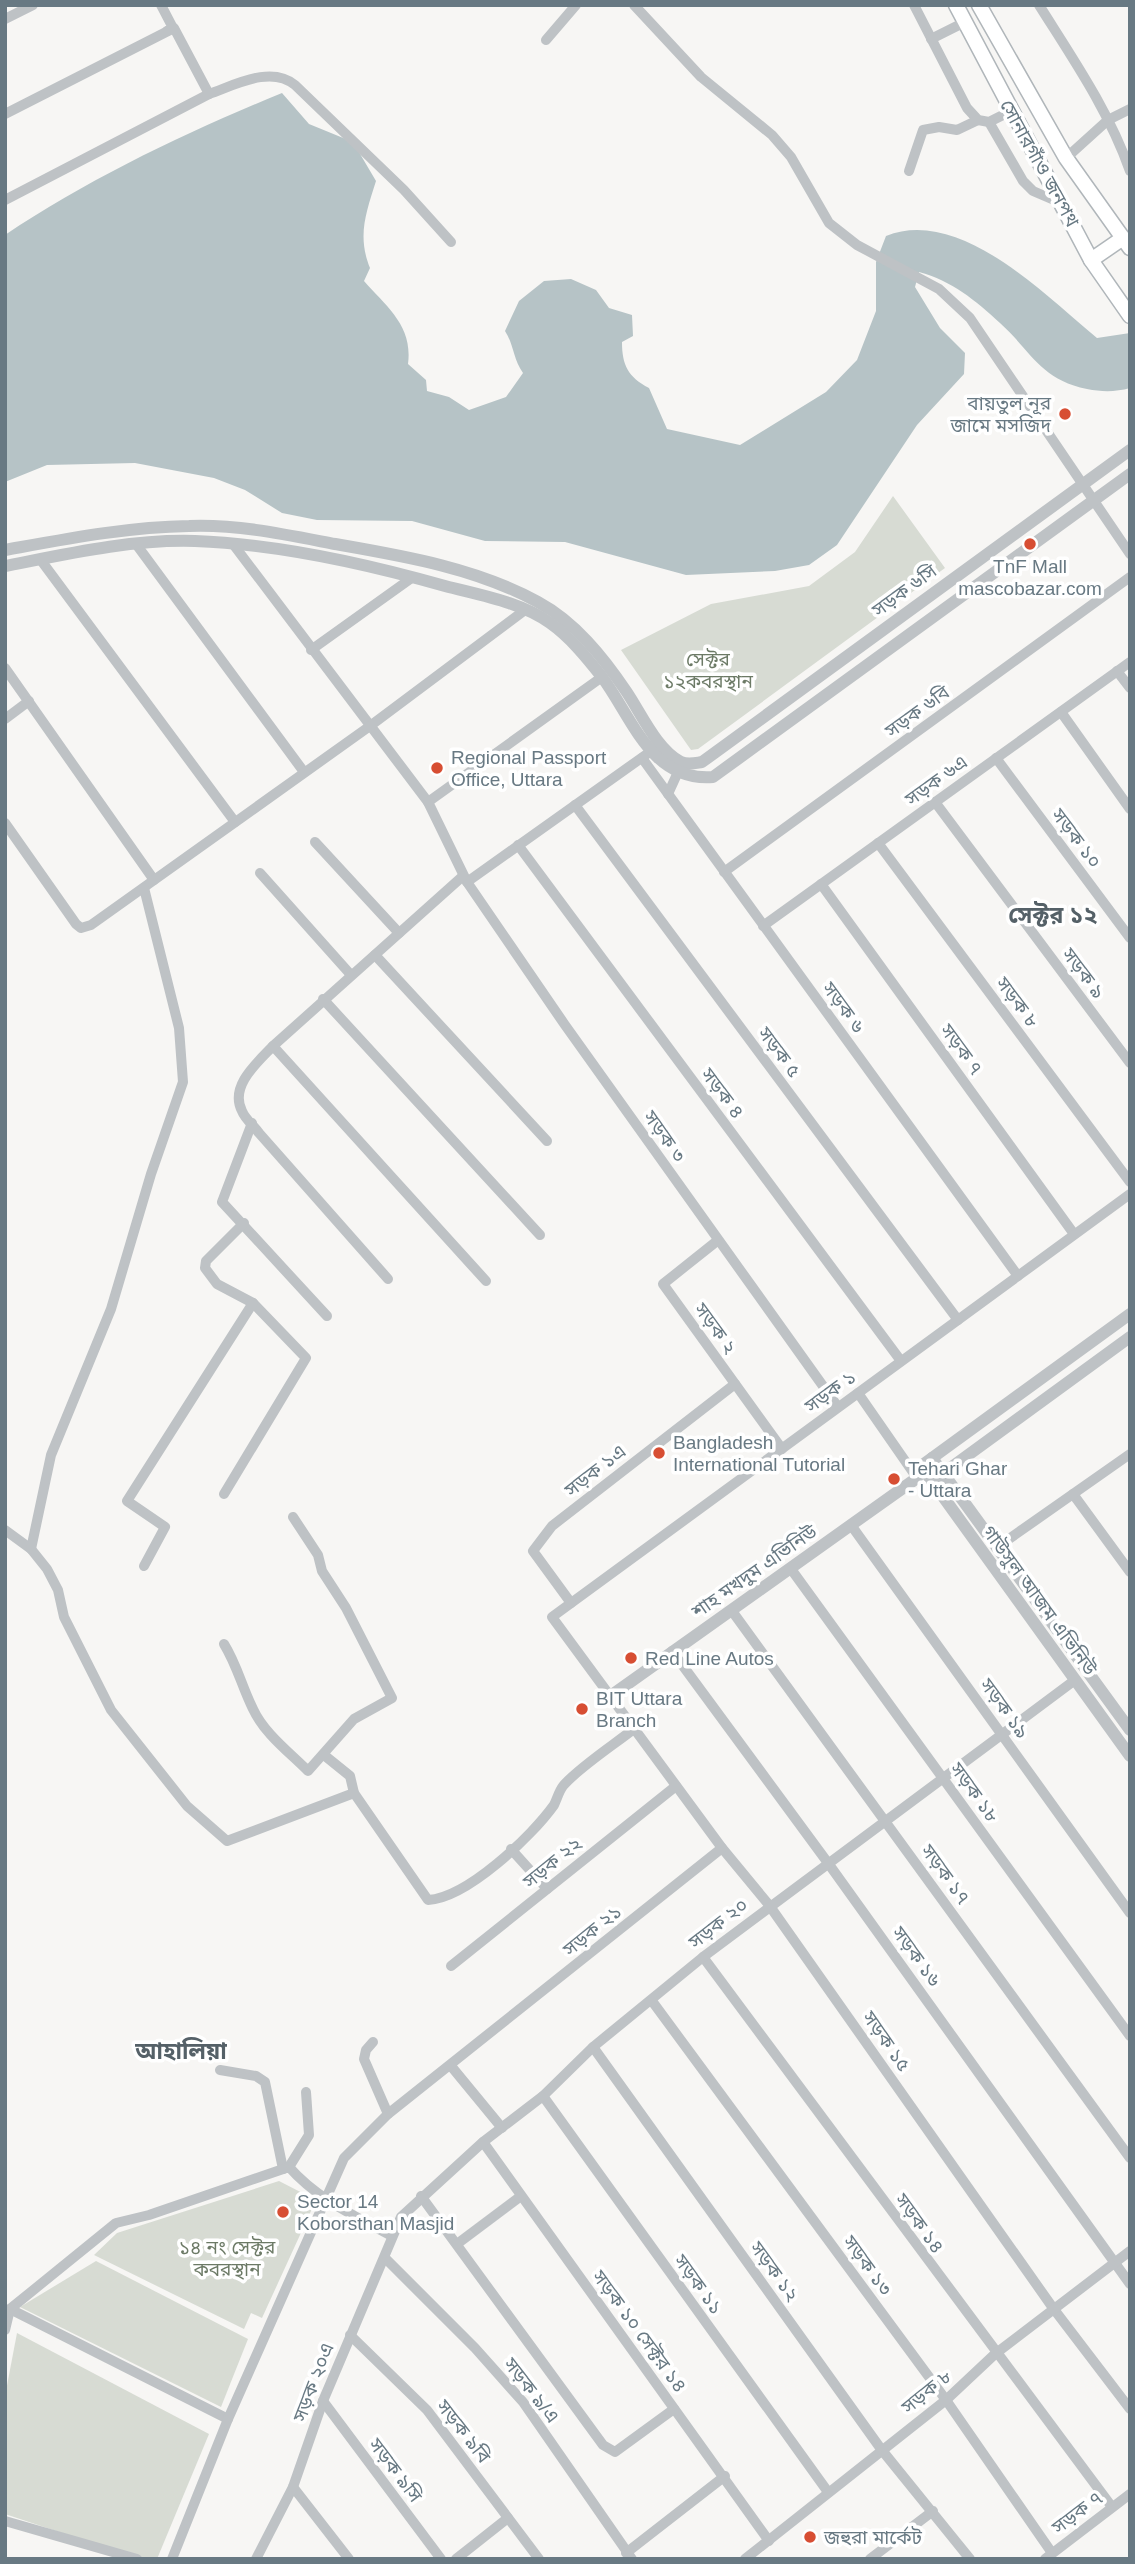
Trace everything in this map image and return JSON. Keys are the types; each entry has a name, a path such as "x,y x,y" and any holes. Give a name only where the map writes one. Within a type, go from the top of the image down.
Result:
{"main road":[{"name":"সোনারগাঁও জনপথ","path":"956,5 1011,111 1064,204 1091,260 1130,316"},
{"name":"সোনারগাঁও জনপথ","path":"979,5 1066,158 1127,243"},
{"path":"1091,260 1127,243"}],"street":[{"path":"5,19 33,5"},
{"path":"5,114 173,28 161,5"},
{"path":"546,40 576,5"},
{"path":"635,5 701,77 772,135 791,157 829,223 857,245 939,289 970,318 1065,463 1130,554"},
{"path":"914,5 967,108 984,121 1023,181 1033,191 1064,204"},
{"path":"1039,5 1108,120 1130,171"},
{"path":"931,38 965,22"},
{"path":"5,114 174,28 209,94"},
{"path":"5,200 209,94 244,81 276,75 285,77 361,146 451,242"},
{"path":"1066,158 1108,120 1130,109"},
{"path":"909,171 923,130 939,127 957,130 1011,111"},
{"name":"সড়ক ৬সি","path":"691,769 1130,450"},
{"name":"সড়ক ৬সি","path":"691,769 713,777 1130,474"},
{"path":"5,550 122,530 191,526 269,532 435,563 495,582 538,602 569,622 612,672 661,742 691,769"},
{"path":"5,566 136,544 193,541 233,544 334,558 413,577 525,610 549,623 575,645 602,677 647,755 691,769"},
{"path":"136,544 304,772"},
{"name":"সড়ক ৩","path":"233,544 428,802 465,879 717,1241 838,1408"},
{"path":"40,559 235,822"},
{"path":"311,650 413,577"},
{"name":"সড়ক ৬বি","path":"724,872 1130,577"},
{"path":"5,823 81,928 91,925 370,726 525,610"},
{"name":"সড়ক ৬এ","path":"763,926 1130,662"},
{"path":"5,668 155,880"},
{"path":"1117,671 1130,688"},
{"path":"821,675 832,691"},
{"path":"428,802 602,677"},
{"path":"5,719 29,701"},
{"path":"1061,712 1130,809"},
{"path":"388,1279 242,1111 239,1094 250,1069 323,999 465,879 647,755"},
{"name":"সড়ক ৬","path":"647,755 668,794 1018,1276"},
{"name":"সড়ক ১০","path":"996,758 1130,938"},
{"path":"668,794 691,769"},
{"name":"সড়ক ৯","path":"935,802 1129,1062"},
{"name":"সড়ক ৫","path":"575,805 958,1320"},
{"path":"315,842 399,933"},
{"name":"সড়ক ৮","path":"878,843 1130,1182"},
{"name":"সড়ক ৪","path":"518,845 901,1361"},
{"path":"260,873 351,975"},
{"name":"সড়ক ৭","path":"821,884 1074,1234"},
{"path":"31,1549 51,1454 111,1309 151,1174 183,1082 179,1028 144,888"},
{"path":"374,955 547,1141"},
{"path":"323,999 540,1235"},
{"path":"273,1046 486,1281"},
{"path":"252,1122 222,1198 327,1316"},
{"name":"সড়ক ১","path":"552,1617 1130,1194"},
{"path":"224,1494 306,1358 253,1303 217,1284 205,1268 206,1261 244,1223"},
{"name":"সড়ক ২","path":"717,1241 663,1284 782,1449"},
{"path":"144,1566 165,1527 127,1501 253,1303"},
{"name":"শাহ মখদুম এভিনিউ","path":"612,1695 792,1569 919,1472 932,1458 1130,1314"},
{"path":"931,1481 1130,1337"},
{"path":"1093,1341 1104,1356"},
{"name":"সড়ক ১এ","path":"570,1603 533,1551 552,1526 735,1384"},
{"path":"858,1393 919,1472"},
{"path":"996,1548 1130,1454"},
{"name":"গাউসুল আজম এভিনিউ","path":"932,1458 1130,1730"},
{"name":"গাউসুল আজম এভিনিউ","path":"919,1472 931,1481 1130,1756"},
{"path":"1073,1494 1130,1572"},
{"path":"224,1644 239,1669 254,1711 273,1736 308,1770 354,1719 391,1699 346,1608 322,1571 318,1555 293,1517"},
{"name":"সড়ক ১৯","path":"851,1525 1130,1913"},
{"path":"5,1530 31,1549 47,1569 58,1590 64,1617 111,1710 187,1806 227,1841 354,1793"},
{"name":"সড়ক ১৮","path":"792,1569 1130,2036"},
{"name":"সড়ক ১৭","path":"732,1611 1130,2158"},
{"name":"সড়ক ১৫","path":"552,1617 612,1695 722,1849 769,1905 1053,2308 1130,2409"},
{"name":"সড়ক ১৬","path":"672,1651 828,1863 1130,2284"},
{"name":"সড়ক ২০","path":"401,2217 421,2196 542,2096 593,2047 703,1957 769,1905 1004,1736 1075,1680"},
{"path":"324,1755 350,1776 354,1793 428,1900 443,1900 472,1883 511,1849 540,1822 564,1785 635,1728"},
{"name":"সড়ক ২২","path":"451,1966 676,1786"},
{"path":"511,1849 547,1889"},
{"name":"সড়ক ২১","path":"172,2559 228,2419 344,2158 388,2114 722,1849"},
{"name":"সড়ক ১৪","path":"703,1957 995,2354 1112,2507"},
{"name":"সড়ক ১৩","path":"652,2000 946,2400 1048,2556"},
{"path":"373,2042 366,2050 364,2059 388,2114"},
{"name":"সড়ক ১২","path":"593,2047 881,2449 970,2559"},
{"path":"451,2066 502,2128"},
{"path":"220,2070 256,2076 265,2082 286,2168 324,2199 392,2236"},
{"path":"5,2330 7,2311 116,2223 149,2215 286,2168 309,2135 306,2092"},
{"name":"সড়ক ১১","path":"542,2096 828,2492"},
{"name":"সড়ক ১০ সেক্টর ১৪","path":"483,2143 725,2476 769,2541"},
{"path":"421,2196 610,2450 619,2449 674,2409"},
{"path":"457,2244 521,2196"},
{"name":"সড়ক ২০এ","path":"256,2559 293,2487 323,2401 386,2259 401,2217"},
{"name":"সড়ক ৮","path":"745,2559 946,2400 995,2354 1130,2251"},
{"name":"সড়ক ৯/এ","path":"386,2259 475,2348 523,2402 629,2556"},
{"path":"7,2311 228,2419"},
{"name":"সড়ক ৯বি","path":"350,2335 427,2410 539,2559"},
{"name":"সড়ক ৯সি","path":"323,2401 441,2559"},
{"path":"629,2556 725,2476"},
{"path":"293,2487 349,2559"},
{"name":"সড়ক ৭","path":"1048,2556 1130,2494"},
{"path":"872,2558 933,2511"},
{"path":"456,2559 508,2518"},
{"path":"5,2521 137,2559"},
{"path":"759,2548 766,2559"}],"green space":[{"name":"সেক্টর ১২কবরস্থান","path":"893,496 945,568 698,749 691,750 621,650 711,604 809,586 855,552"},
{"name":"১৪ নং সেক্টর কবরস্থান","path":"279,2181 316,2200 262,2318 251,2313 244,2329 94,2255 117,2233"},
{"path":"96,2261 248,2339 221,2407 20,2307"},
{"path":"17,2333 209,2434 157,2559 140,2559 5,2514 5,2396"}],"shaded area":[{"path":"282,93 309,124 353,142 376,181 364,224 364,245 370,268 364,281 402,328 408,351 408,364 426,380 427,391 449,397 469,410 506,397 523,373 505,331 519,301 544,281 571,279 596,290 609,308 632,315 633,336 622,342 625,364 631,375 649,388 667,429 740,445 826,392 857,360 876,311 876,262 886,236 914,230 942,233 971,244 999,260 1027,279 1097,338 1130,333 1130,388 1114,391 1093,390 1058,379 972,299 953,286 919,272 915,287 940,328 965,353 964,374 917,425 837,545 809,565 775,571 686,575 565,542 485,541 412,521 317,520 282,513 245,490 214,478 135,463 47,465 5,482 5,235 71,194 140,157"}],"place":[{"name":"বায়তুল নূর জামে মসজিদ","path":"1065,414"},
{"name":"TnF Mall mascobazar.com","path":"1030,544"},
{"name":"Regional Passport Office, Uttara","path":"437,768"},
{"name":"Bangladesh International Tutorial","path":"659,1453"},
{"name":"Tehari Ghar - Uttara","path":"894,1479"},
{"name":"Red Line Autos","path":"631,1658"},
{"name":"BIT Uttara Branch","path":"582,1709"},
{"name":"Sector 14 Koborsthan Masjid","path":"283,2212"},
{"name":"জহুরা মার্কেট","path":"810,2537"}],"district":[{"name":"সেক্টর ১২","path":"1053,915"},
{"name":"আহালিয়া","path":"181,2051"}]}
